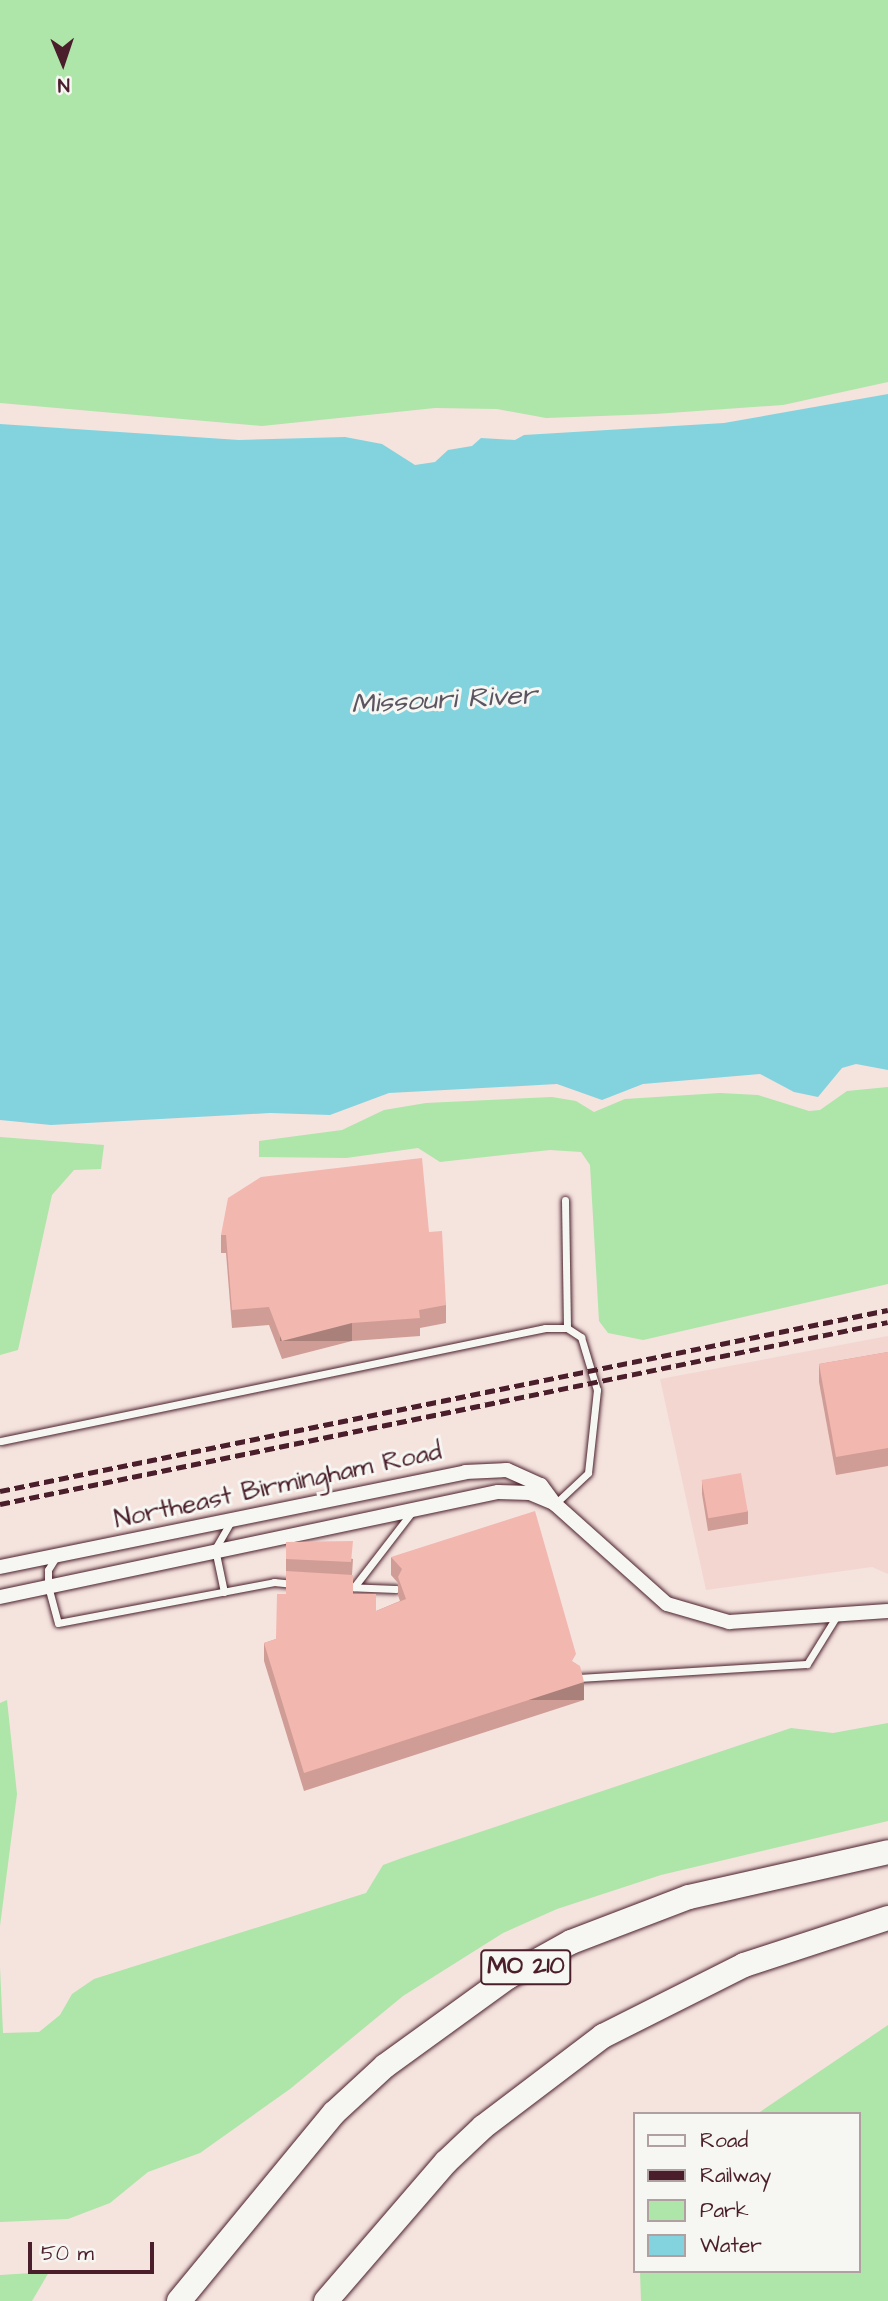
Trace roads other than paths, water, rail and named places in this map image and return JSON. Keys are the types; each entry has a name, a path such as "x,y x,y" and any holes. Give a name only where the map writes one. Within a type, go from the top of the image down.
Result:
{"highway":[{"name":"MO 210","path":"179,2301 334,2113 385,2066 508,1977 582,1937 689,1897 888,1852"},
{"path":"327,2301 446,2162 483,2127 603,2036 744,1965 888,1918"}],"street":[{"name":"Northeast Birmingham Road","path":"0,1567 465,1472 506,1470 541,1485 555,1504 667,1604 729,1622 836,1617 888,1611"},
{"name":"Northeast Birmingham Road","path":"0,1597 215,1549 498,1492 530,1493 555,1504"}],"lane":[{"path":"565,1199 567,1328"},
{"path":"1,1441 545,1328 567,1328 581,1337 597,1390 588,1473 555,1504"},
{"path":"354,1587 415,1507"},
{"path":"224,1592 215,1549 231,1520"},
{"path":"57,1556 48,1570 48,1586 58,1623 274,1582 301,1584"},
{"path":"341,1587 396,1589"},
{"path":"578,1678 807,1664 836,1617"}],"water":[{"name":"Missouri River","path":"888,394 888,1070 856,1064 842,1068 818,1097 794,1092 760,1074 643,1084 602,1100 557,1084 389,1093 330,1115 270,1113 51,1125 0,1120 0,424 239,440 345,437 382,444 415,465 435,462 448,450 472,446 481,438 515,440 524,435 724,423"}],"railway":[{"path":"0,1491 888,1310"},
{"path":"0,1504 888,1322"}]}
